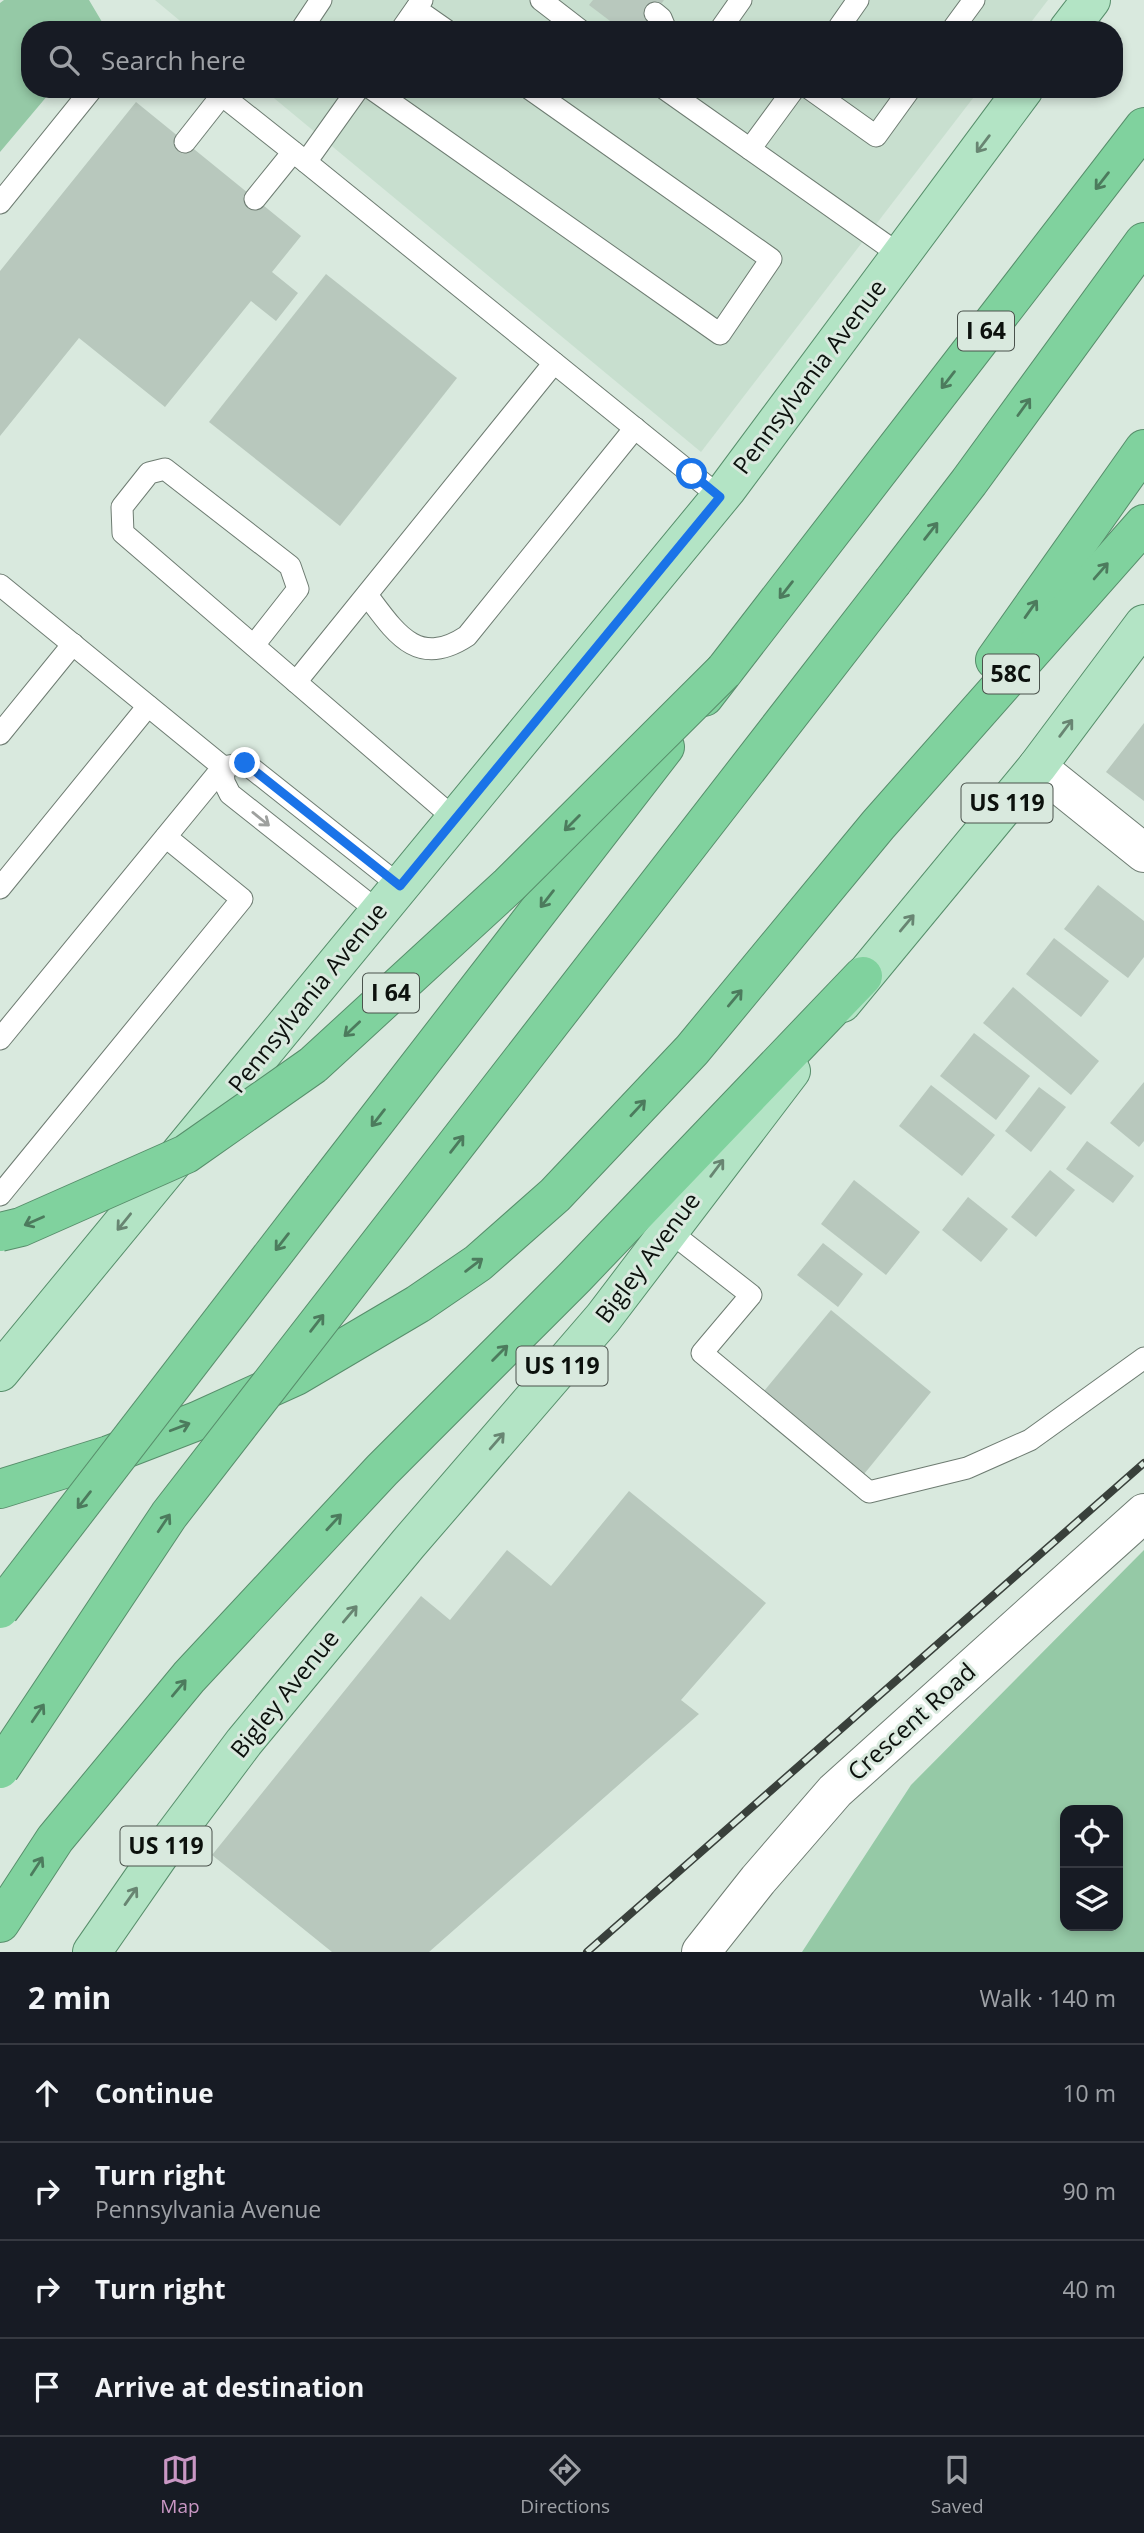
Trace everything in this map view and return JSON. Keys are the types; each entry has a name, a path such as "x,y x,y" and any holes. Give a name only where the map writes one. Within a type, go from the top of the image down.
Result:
{"highway":[{"name":"I 64","path":"0,1232 21,1227 186,1154 313,1065 509,885 724,671 1144,127"},
{"path":"0,1769 169,1515 969,482 1144,242"},
{"path":"0,1489 109,1455 197,1421 296,1376 418,1304 478,1263 555,1195 692,1050 878,825 1144,449"},
{"name":"58C","path":"878,825 1144,524"},
{"path":"0,1609 724,671"},
{"path":"0,1923 55,1839 189,1677 382,1470 575,1277 863,976"}],"main road":[{"path":"1075,21 1090,0"},
{"name":"Pennsylvania Avenue","path":"0,1372 720,497 1017,98"},
{"name":"Bigley Avenue","path":"93,1952 160,1854 244,1742 408,1545 603,1318 863,976 1037,767 1144,624"}],"street":[{"path":"1037,767 1144,853"},
{"name":"Crescent Road","path":"701,1952 758,1880 835,1791 1144,1513"}],"lane":[{"path":"307,21 321,0"},
{"path":"541,0 567,21"},
{"path":"726,21 741,0"},
{"path":"843,21 858,0"},
{"path":"959,21 974,0"},
{"path":"407,21 419,4 437,21"},
{"path":"0,203 85,98"},
{"path":"185,142 214,98"},
{"path":"225,98 720,497"},
{"path":"255,199 299,157 350,98"},
{"path":"385,98 720,334 771,259 543,98"},
{"path":"678,98 900,255"},
{"path":"750,149 787,98"},
{"path":"823,98 876,136 903,98"},
{"path":"296,682 554,363"},
{"path":"367,595 409,644 429,649 451,646 467,636 635,428"},
{"path":"254,646 298,589 290,566 165,470 149,473 122,507 123,533 254,646 455,819"},
{"path":"1,587 223,767 224,782 230,794 389,899"},
{"path":"0,734 73,644"},
{"path":"0,888 148,706"},
{"path":"0,1039 223,767 245,763 389,899"},
{"path":"0,1195 242,900 166,837"},
{"path":"669,1231 751,1295 702,1353 869,1492 967,1468 1030,1440 1144,1358"}],"shaded area":[{"path":"155,0 1048,0 1032,21 180,21"},
{"path":"274,98 973,98 701,452"}],"green space":[{"path":"4,0 89,0 101,21 21,21 21,98 45,98 0,152 0,3"},
{"path":"1144,1550 1144,1952 802,1952 911,1785"}],"building":[{"path":"593,0 664,0 649,21 610,21 589,5"},
{"path":"136,102 301,236 272,272 298,293 276,321 251,301 165,407 79,338 0,436 0,271"},
{"path":"326,274 457,378 340,526 209,422"},
{"path":"1144,723 1144,801 1106,772"},
{"path":"1098,885 1144,921 1144,957 1128,978 1064,929"},
{"path":"1054,938 1109,981 1081,1017 1026,974"},
{"path":"1013,987 1099,1061 1071,1095 983,1023"},
{"path":"974,1033 1030,1076 996,1120 940,1076"},
{"path":"1144,1082 1144,1141 1139,1147 1110,1123"},
{"path":"931,1085 995,1135 962,1176 899,1126"},
{"path":"1039,1087 1066,1107 1031,1152 1005,1131"},
{"path":"1087,1141 1134,1176 1113,1203 1066,1169"},
{"path":"1050,1170 1075,1190 1036,1237 1011,1217"},
{"path":"854,1180 920,1232 886,1275 821,1224"},
{"path":"968,1197 1008,1229 981,1262 942,1230"},
{"path":"823,1243 863,1274 838,1307 797,1275"},
{"path":"831,1310 931,1392 860,1479 760,1396"},
{"path":"629,1491 766,1603 681,1700 699,1714 429,1952 332,1952 212,1855 421,1596 450,1620 507,1550 551,1586"}],"railway":[{"path":"587,1952 1144,1463"}],"route":[{"path":"245,763 400,886 720,497 692,474"}]}
